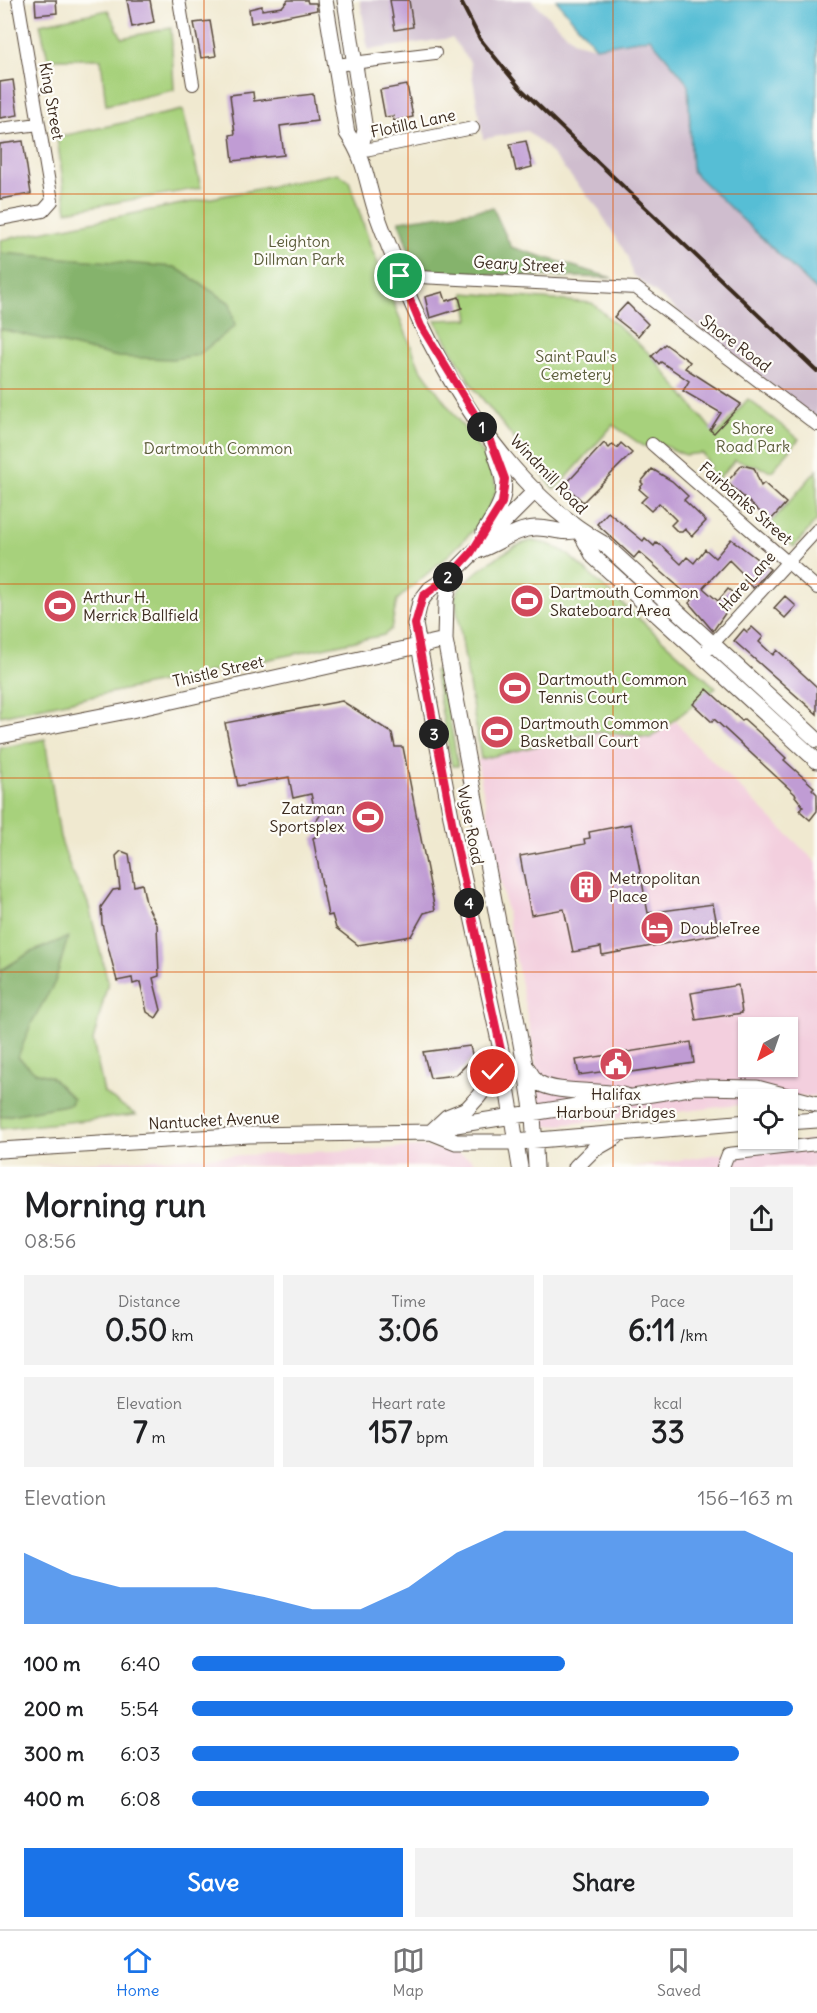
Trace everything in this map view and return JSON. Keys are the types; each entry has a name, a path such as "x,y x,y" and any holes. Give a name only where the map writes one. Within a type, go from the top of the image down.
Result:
{"main road":[{"path":"325,0 347,133 360,151"},
{"path":"345,0 365,130 360,151"},
{"name":"Windmill Road","path":"360,151 374,206 421,326 491,441 536,490 578,530 594,557 817,740"},
{"path":"471,553 502,503 505,479 491,441"},
{"name":"Wyse Road","path":"520,1167 501,1050 456,843 417,646 415,624 420,602 430,589 451,575 536,490"},
{"path":"471,553 492,547 513,534 535,528 567,534 578,530"},
{"name":"Wyse Road","path":"451,575 445,610 445,640 525,1065 533,1115 536,1167"},
{"name":"Thistle Street","path":"0,736 127,711 445,640"},
{"name":"Windmill Road","path":"707,650 817,761"},
{"path":"431,1132 447,1117 467,1109 478,1097 488,1084 501,1050"},
{"path":"525,1065 540,1084 565,1089 612,1092 632,1098"},
{"name":"Nantucket Avenue","path":"0,1150 249,1135 431,1132 456,1125 511,1119 696,1087 757,1088 817,1104"},
{"path":"798,1121 817,1120"},
{"name":"Nantucket Avenue","path":"431,1132 456,1142 515,1142 738,1123"},
{"path":"576,1167 593,1150 621,1134"}],"street":[{"name":"King Street","path":"0,219 43,212 49,208 52,201 18,0"},
{"path":"179,0 193,84"},
{"path":"336,65 435,53"},
{"path":"0,129 39,124"},
{"name":"Flotilla Lane","path":"360,151 473,128"},
{"name":"Geary Street","path":"400,276 636,288"},
{"name":"Shore Road","path":"636,288 817,425"},
{"name":"Fairbanks Street","path":"652,444 817,588"},
{"name":"Hare Lane","path":"707,650 817,530"},
{"path":"723,1167 728,1154 817,1144"}],"shaded area":[{"path":"360,0 531,0 575,42 596,47 650,37 688,83 693,171 817,291 817,422 632,274 628,257 597,207 545,146 527,131 483,139 470,62 452,38 368,50"},
{"path":"676,721 693,742 817,863 817,1096 798,1097 798,1089 738,1089 738,1105 541,1127 534,1051 477,760 596,732 650,738"},
{"path":"817,1139 817,1167 631,1167 752,1149 798,1149 798,1142"},
{"path":"420,1147 451,1150 470,1158 480,1167 32,1165"}],"green space":[{"path":"108,10 122,38 171,28 174,90 106,105 101,59 48,59 40,24"},
{"path":"183,110 201,188 67,211 57,137"},
{"name":"Dartmouth Common","path":"338,173 349,181 371,247 420,368 487,459 497,489 484,519 451,553 397,600 391,629 384,635 0,716 0,240"},
{"path":"493,208 511,247 612,278 416,273 399,221"},
{"path":"0,253 175,267 230,303 235,326 198,355 172,359 118,357 0,329"},
{"path":"464,293 592,303 651,355 716,435 748,399 799,439 772,471 735,460 716,481 709,475 710,465 702,453 685,455 663,445 643,446 613,425 554,489 473,387 435,320 469,319"},
{"path":"817,470 817,520 794,547 769,525"},
{"path":"532,541 548,544 565,552 716,688 650,738 596,732 481,759 455,597 467,581 489,563 513,548"},
{"path":"441,670 458,766 452,766 434,671"},
{"path":"45,739 60,837 71,870 88,903 108,982 93,1041 104,1093 136,1115 0,1129 0,748"},
{"path":"68,937 55,982 32,1022 18,1057 35,1072 51,1077 73,1099 71,1104 0,1117 0,971 29,953"}],"water":[{"path":"556,0 817,0 817,291 692,171 688,83 650,38 596,47"}],"building":[{"path":"35,0 56,0 57,13 36,15"},
{"path":"127,0 150,0 154,22 132,27"},
{"path":"288,0 307,0 308,3 316,3 317,10 251,23 249,9 262,6 262,10 282,7"},
{"path":"390,0 409,0 413,27 395,30"},
{"path":"210,21 216,56 201,58 194,23"},
{"path":"13,80 18,115 0,118 0,82"},
{"path":"407,85 413,117 394,121 393,116 385,117 380,90"},
{"path":"253,92 254,101 313,94 317,121 280,126 284,155 233,161 230,135 235,134 230,95"},
{"path":"23,141 31,194 0,199 0,144"},
{"path":"526,141 532,167 516,171 510,144"},
{"path":"443,292 446,301 459,297 462,308 430,318 425,297"},
{"path":"627,303 648,324 638,336 614,317"},
{"path":"665,344 690,362 685,368 741,404 714,433 710,430 721,413 683,391 689,381 661,362 659,364 652,356"},
{"path":"604,443 609,448 613,444 617,448 621,443 632,453 583,502 565,485"},
{"path":"742,465 754,468 761,486 764,483 786,503 770,521 727,482"},
{"path":"652,469 672,481 688,496 684,500 706,521 692,536 685,529 678,532 671,525 676,520 659,503 651,511 641,502 647,496 639,489 643,484 641,482"},
{"path":"608,512 643,541 645,538 654,546 656,543 662,546 681,564 687,557 694,563 705,549 715,558 731,539 770,569 753,588 744,580 746,577 729,560 703,588 718,601 728,589 737,596 713,631 689,603 692,600 681,589 639,552 634,558 597,524"},
{"path":"785,596 796,606 785,618 774,608"},
{"path":"752,627 763,637 759,642 773,655 777,650 817,687 817,714 734,641 744,629 747,632"},
{"path":"707,689 742,721 744,719 763,736 786,758 784,760 814,787 812,789 817,794 817,811 810,820 800,811 803,806 796,795 714,719 712,722 693,704"},
{"name":"Zatzman Sportsplex","path":"342,701 392,733 395,747 403,747 435,910 424,913 411,936 358,945 336,928 332,915 328,916 313,838 317,836 315,823 323,811 313,803 311,794 293,798 289,777 238,786 225,723"},
{"name":"Metropolitan Place","path":"631,824 648,913 713,904 719,934 602,955 601,947 573,952 564,909 531,915 520,856 585,844 584,839 590,838 589,832"},
{"path":"121,851 129,854 134,886 142,884 146,903 157,925 159,976 153,978 161,1010 156,1018 147,1012 140,982 133,984 132,978 117,981 102,924 101,907 113,890 120,889 116,856"},
{"path":"738,985 742,1013 696,1020 691,993"},
{"path":"691,1042 694,1063 631,1072 607,1074 607,1071 579,1075 576,1060"},
{"path":"470,1046 473,1058 456,1075 430,1078 423,1052"}],"railway":[{"path":"460,0 480,39 520,88 817,371"}],"place":[{"name":"Dartmouth Common Skateboard Area","path":"527,601"},
{"name":"Arthur H. Merrick Ballfield","path":"60,606"},
{"name":"Dartmouth Common Tennis Court","path":"515,688"},
{"name":"Dartmouth Common Basketball Court","path":"497,732"},
{"name":"Zatzman Sportsplex","path":"368,817"},
{"name":"Metropolitan Place","path":"586,887"},
{"name":"DoubleTree","path":"657,928"},
{"name":"Halifax Harbour Bridges","path":"616,1064"}],"route":[{"path":"400,276 421,326 491,441 505,479 502,503 471,553 451,575 423,596 415,624 417,646 456,843 501,1050 493,1072"}],"park label":[{"name":"Leighton Dillman Park","path":"299,250"},
{"name":"Saint Paul's Cemetery","path":"576,365"},
{"name":"Shore Road Park","path":"753,437"}]}
